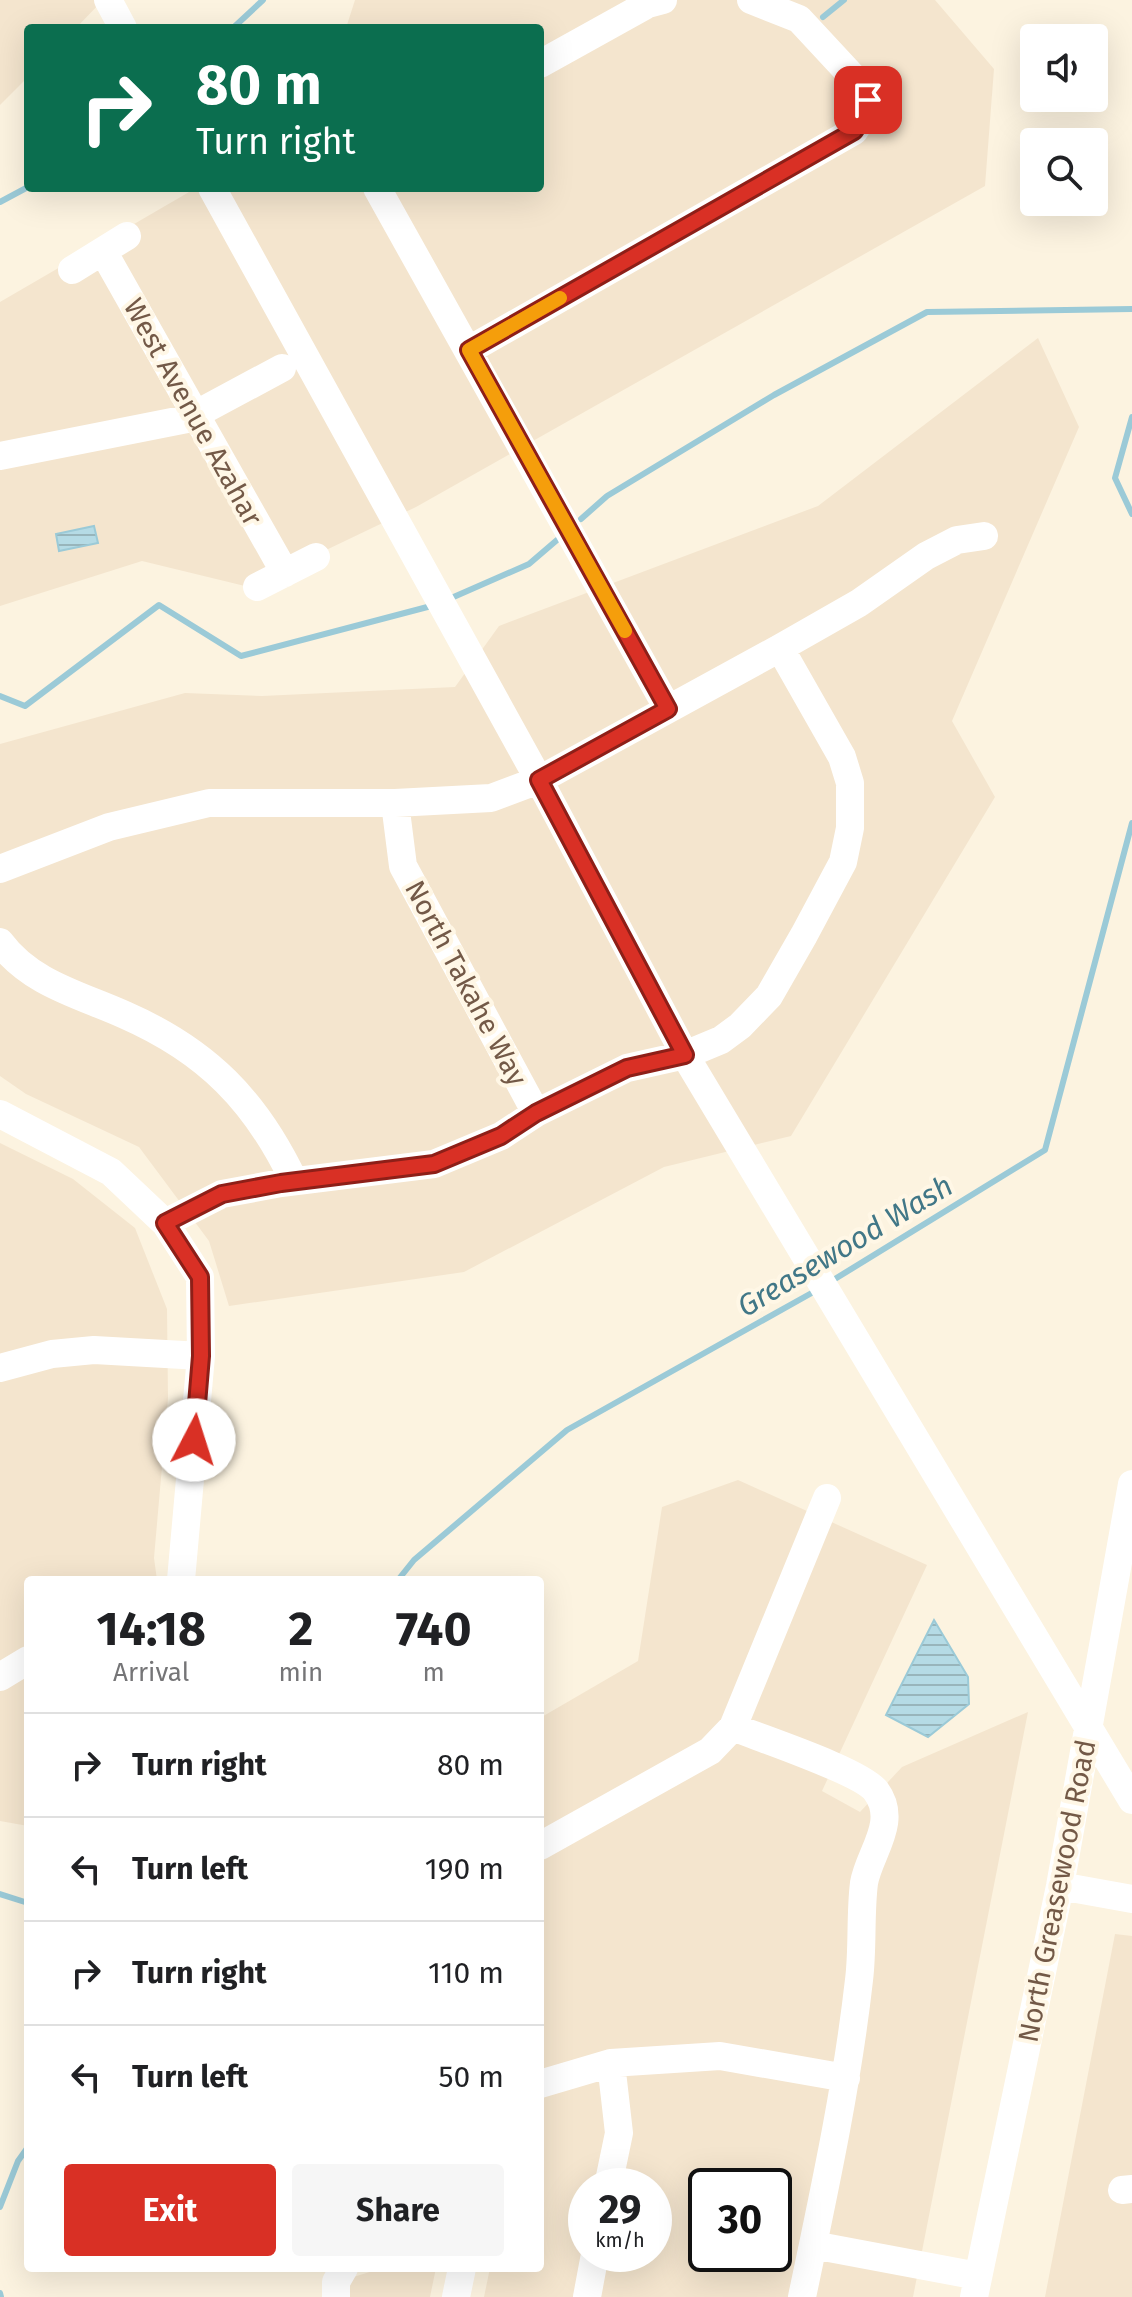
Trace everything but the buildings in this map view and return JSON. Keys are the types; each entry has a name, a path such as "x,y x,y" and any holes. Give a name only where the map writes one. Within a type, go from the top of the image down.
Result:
{"street":[{"path":"108,0 121,24"},
{"path":"544,62 648,4 663,0"},
{"path":"469,350 854,131 875,112 864,89 799,19 751,0"},
{"path":"214,192 539,780 685,1055 1088,1729 1122,1769 1132,1800"},
{"path":"379,192 668,709"},
{"path":"72,270 127,236"},
{"name":"West Avenue Azahar","path":"103,251 193,416 285,573"},
{"path":"0,456 193,416 282,368"},
{"path":"0,869 109,827 209,803 395,803 491,798 539,780 780,648 859,603 926,556 957,540 984,536"},
{"path":"257,587 316,557"},
{"path":"165,1223 222,1194 294,1181 434,1164 501,1136 536,1113 627,1068 685,1055 721,1040 769,996 843,862 850,828 850,783 842,757 780,648"},
{"name":"North Takahe Way","path":"395,803 403,866 536,1113"},
{"path":"0,942 40,979 136,1020 207,1062 246,1100 278,1148 294,1181"},
{"path":"0,1114 111,1172 165,1223 200,1277 201,1356 181,1576"},
{"path":"0,1368 52,1354 94,1350 201,1356"},
{"name":"North Greasewood Road","path":"976,2287 1060,1886 1088,1729 1123,1583 1132,1484"},
{"path":"544,1844 710,1751 733,1727 827,1498"},
{"path":"0,1677 24,1662"},
{"path":"733,1727 860,1778 885,1796 884,1826 864,1881 860,1977 846,2078 802,2297"},
{"path":"1060,1886 1132,1899"},
{"path":"544,2083 611,2063 720,2056 846,2078"},
{"path":"611,2063 619,2133 612,2168"},
{"path":"813,2245 976,2287"},
{"path":"336,2297 336,2282 342,2272"},
{"path":"456,2297 461,2272"},
{"path":"587,2297 592,2272"}],"shaded area":[{"path":"0,0 103,0 80,24 24,24 24,81 0,105"},
{"path":"355,0 935,0 994,69 985,186 416,507 249,587 142,561 0,606 0,302 189,192 544,192 544,24 347,24"},
{"path":"1038,338 1079,427 952,721 995,797 791,1136 664,1167 464,1272 229,1306 209,1241 139,1147 26,1094 0,1076 0,744 185,693 262,696 455,687 499,626 818,506"},
{"path":"0,1143 73,1179 135,1228 167,1309 168,1398 154,1558 156,1576 24,1576 24,1825 0,1821"},
{"path":"738,1480 927,1565 822,1791 860,1812 902,1767 1028,1712 913,2297 484,2297 489,2272 544,2272 544,1716 638,1661 662,1507"},
{"path":"1115,1934 1132,1936 1132,2297 1045,2297"},
{"path":"370,2272 435,2272 430,2297 349,2297 350,2278"}],"water":[{"path":"94,526 98,543 59,551 56,534"},
{"path":"934,1620 968,1677 969,1704 928,1737 886,1715"}],"waterway":[{"path":"237,24 263,0"},
{"path":"823,17 844,0"},
{"path":"0,202 24,189"},
{"path":"581,519 607,496 774,395 927,312 1132,309"},
{"name":"Greasewood Wash","path":"1132,417 1115,478 1132,514"},
{"path":"449,599 529,564 557,540"},
{"path":"0,696 25,706 159,605 241,656 435,605"},
{"name":"Greasewood Wash","path":"830,1282 1045,1150 1132,823"},
{"name":"Greasewood Wash","path":"401,1576 414,1560 567,1430 817,1290"},
{"path":"0,1894 24,1902"},
{"name":"Greasewood Wash","path":"0,2207 24,2153"},
{"name":"Greasewood Wash","path":"0,2293 1,2297"}],"slow traffic":[{"path":"560,298 469,350 625,631"}],"route":[{"path":"194,1440 201,1356 200,1277 165,1223 222,1194 281,1183 434,1164 501,1136 536,1113 627,1068 685,1055 539,780 668,709 469,350 854,131 868,110 868,100"}]}
